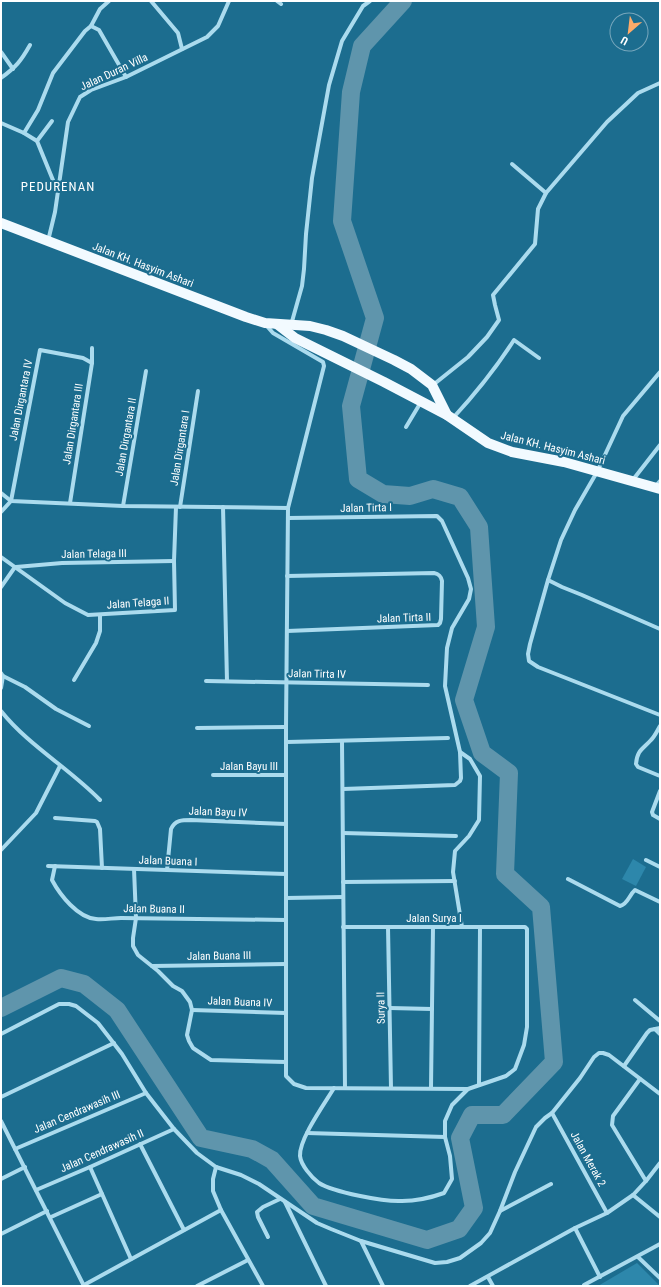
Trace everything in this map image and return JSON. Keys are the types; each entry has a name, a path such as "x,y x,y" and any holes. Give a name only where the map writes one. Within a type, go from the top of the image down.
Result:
{"main road":[{"name":"Jalan KH. Hasyim Ashari","path":"1,223 265,323 310,326 343,336 411,369 432,386 450,417"},
{"name":"Jalan KH. Hasyim Ashari","path":"277,324 295,338 384,382 450,417 488,443 512,452 564,462 632,481 658,486"}],"street":[{"path":"24,133 38,110 53,73 84,31 91,26 100,9 109,1"},
{"path":"151,1 178,33 182,49"},
{"name":"Jalan Duran Villa","path":"48,241 56,212 68,122 80,97 92,90 126,78 197,42 218,26 229,1"},
{"path":"277,1 281,4"},
{"path":"291,325 302,286 306,228 312,178 329,85 342,41 363,6 370,1"},
{"path":"91,26 98,30 126,78"},
{"path":"1,78 13,69 22,59 30,44"},
{"path":"1,52 13,69"},
{"path":"432,386 468,357 487,337 500,320 493,295 535,244 538,209 546,193 607,122 638,93 660,83"},
{"path":"38,141 52,121"},
{"path":"1,123 38,141 58,191"},
{"path":"512,164 546,193"},
{"path":"265,323 272,333 323,362 324,366 288,508 286,682 286,1076 294,1084 306,1088 431,1088 468,1090"},
{"path":"450,417 477,392 499,364 514,340 539,358"},
{"name":"Jalan Dirgantara III","path":"70,503 92,363 92,348"},
{"name":"Jalan Dirgantara IV","path":"11,501 40,350 83,358 92,363"},
{"name":"Jalan Dirgantara II","path":"123,506 146,370"},
{"path":"660,372 623,416 598,472 575,510 562,540 548,580 528,654 529,661 538,667 660,715"},
{"name":"Jalan Dirgantara I","path":"178,507 198,391"},
{"path":"406,427 421,402"},
{"path":"632,481 660,445"},
{"path":"1,494 11,501 123,506 288,508"},
{"path":"1,512 11,501"},
{"name":"Jalan Telaga II","path":"1,557 65,603 88,615 175,610 174,561 178,507"},
{"path":"223,507 227,681"},
{"name":"Jalan Tirta I","path":"288,518 437,516 442,521 468,578 471,589 469,599 452,628 447,648 445,686 460,752"},
{"name":"Jalan Telaga III","path":"15,567 62,563 174,561"},
{"path":"1,587 15,567"},
{"name":"Jalan Tirta II","path":"287,576 434,573 438,574 442,581 441,619 438,625 287,630"},
{"path":"548,580 660,629"},
{"path":"74,680 96,643 100,631 100,615"},
{"path":"1,688 2,674 25,687 56,709 89,726"},
{"name":"Jalan Tirta IV","path":"206,681 428,685"},
{"path":"1,711 8,720 60,766 84,784 100,800"},
{"path":"660,726 650,741 641,749 636,764 660,776"},
{"path":"197,728 286,727"},
{"path":"287,742 448,738"},
{"path":"342,741 344,1088"},
{"path":"342,789 455,785 461,778 460,752"},
{"path":"460,752 470,759 480,776 478,820 469,836 455,852 453,872 462,927"},
{"path":"1,850 36,813 60,766"},
{"name":"Jalan Bayu III","path":"213,775 286,775"},
{"path":"660,791 652,812 653,815 660,819"},
{"path":"55,818 97,822 100,829 102,868"},
{"name":"Jalan Bayu IV","path":"167,870 171,829 173,825 180,820 286,824"},
{"path":"343,834 456,836"},
{"path":"646,860 660,867"},
{"name":"Jalan Buana I","path":"48,866 286,874"},
{"name":"Jalan Buana II","path":"55,866 52,880 57,890 76,911 95,919 136,918 286,920"},
{"path":"134,869 136,918 133,946 138,955 173,986 182,992 190,1002 192,1010 187,1035 193,1048 211,1060 286,1062"},
{"path":"568,879 620,906 625,904 635,890 660,902"},
{"path":"343,882 455,881"},
{"path":"286,898 343,897"},
{"name":"Surya II","path":"388,927 391,1088"},
{"path":"431,1088 433,927"},
{"path":"334,1088 303,1140 300,1156 304,1165 319,1182 330,1188 375,1199 400,1201 424,1200 444,1193 452,1179 450,1156 444,1137 445,1121 452,1106 468,1090 480,1085 480,927"},
{"name":"Jalan Surya I","path":"343,928 480,927 525,928 528,931 527,1027 524,1046 515,1069 506,1076 480,1085"},
{"name":"Jalan Buana III","path":"152,966 286,964"},
{"path":"635,1000 660,1021"},
{"path":"1,1034 59,1004 76,1006 98,1022 114,1043 146,1093 174,1129 197,1153 216,1167 241,1175 259,1184 317,1223 361,1241 435,1263 447,1262 460,1258 481,1243 490,1233 500,1212 514,1172 536,1127 545,1118 552,1114 594,1057 599,1053 609,1055 660,1094"},
{"path":"390,1008 432,1009"},
{"name":"Jalan Buana IV","path":"192,1010 286,1013"},
{"path":"624,1066 647,1033 650,1030 660,1028"},
{"path":"655,1029 660,1034"},
{"path":"1,1097 114,1043"},
{"path":"640,1079 613,1116 612,1125 646,1181"},
{"name":"Jalan Cendrawasih III","path":"15,1149 146,1093"},
{"name":"Jalan Merak 2","path":"552,1114 607,1213"},
{"path":"2,1124 51,1217 84,1285 221,1210"},
{"name":"Jalan Cendrawasih II","path":"36,1190 174,1129"},
{"path":"307,1134 444,1137"},
{"path":"140,1144 184,1230"},
{"path":"470,1286 575,1228 607,1213 633,1195 660,1164"},
{"path":"1,1179 25,1167"},
{"path":"90,1167 131,1259"},
{"path":"216,1167 213,1178 213,1191 221,1210 263,1286"},
{"path":"500,1212 551,1184"},
{"path":"51,1217 102,1194"},
{"path":"633,1195 660,1217"},
{"path":"268,1237 257,1212 263,1206 280,1199"},
{"path":"285,1202 326,1286"},
{"path":"1,1234 47,1211"},
{"path":"575,1228 600,1277"},
{"path":"361,1241 383,1286"},
{"path":"584,1286 660,1244"},
{"path":"638,1257 660,1278"},
{"path":"197,1286 248,1260"},
{"path":"488,1277 492,1286"}],"shaded area":[{"path":"633,859 646,867 636,886 622,879"},
{"path":"637,1263 660,1286 598,1286"}],"waterway":[{"path":"1,1008 61,978 84,984 117,1010 201,1138 252,1149 272,1160 313,1206 427,1240 459,1229 474,1208 460,1138 472,1115 503,1115 554,1062 541,907 505,874 509,773 482,753 464,700 486,627 479,527 460,497 433,489 410,496 383,494 358,479 351,406 375,318 342,221 351,92 362,46 403,1"}],"district":[{"name":"PEDURENAN","path":"58,186"}]}
